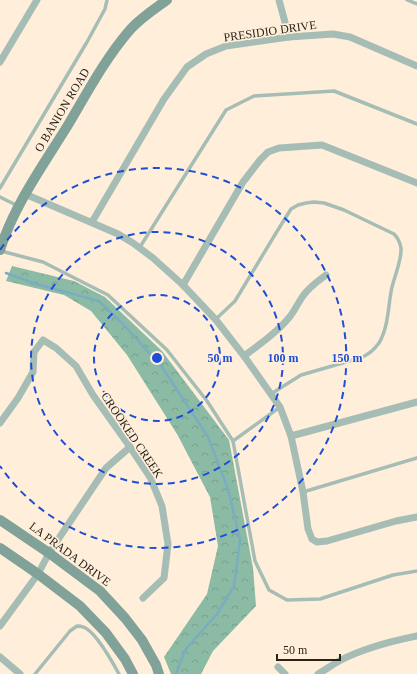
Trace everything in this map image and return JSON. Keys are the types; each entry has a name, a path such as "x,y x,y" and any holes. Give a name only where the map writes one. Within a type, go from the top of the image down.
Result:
{"main road":[{"name":"O BANION ROAD","path":"0,250 5,233 25,194 111,55 130,30 151,11 167,0"},
{"name":"LA PRADA DRIVE","path":"0,520 50,553 100,591 125,618 142,640 156,665 159,674"},
{"path":"0,548 38,574 80,606 106,633 125,659 133,674"}],"street":[{"path":"1,58 37,0"},
{"path":"279,0 289,37"},
{"name":"PRESIDIO DRIVE","path":"92,222 164,99 187,67 206,54 226,46 289,37 332,34 350,37 417,66"},
{"path":"183,285 243,182 268,152 279,148 322,145 417,183"},
{"path":"25,194 92,222 133,243 153,258 183,285 216,320 244,356 280,407 291,436 303,492 308,529 312,539 318,542 327,541 396,521 417,517"},
{"path":"244,356 275,332 288,319 303,295 310,287 326,275"},
{"name":"CROOKED CREEK","path":"0,423 18,398 33,372 34,352 43,340 56,348 76,366 92,395 150,477 162,506 168,544 164,578 143,598"},
{"path":"291,436 417,402"},
{"path":"0,626 38,574 50,553 106,468 130,447"},
{"path":"318,674 340,660 367,650 417,636"},
{"path":"0,657 20,674"},
{"path":"278,667 285,674"}],"lane":[{"path":"0,188 106,9 107,0"},
{"path":"407,0 417,4"},
{"path":"139,248 226,110 254,96 334,91 417,124"},
{"path":"0,197 19,207"},
{"path":"216,320 234,302 291,209 298,205 314,202 324,203 344,210 394,234 399,240 401,248 400,256 391,292 387,322 379,344 368,355 301,375 271,394"},
{"path":"0,250 44,262 108,294 167,350 207,401 233,441 254,561 269,590 287,600 320,599 393,575 417,571"},
{"path":"233,441 280,407"},
{"path":"303,492 417,458"},
{"path":"35,674 70,631 76,626 84,627 92,633 107,652 119,674"}],"green space":[{"path":"12,266 74,281 105,297 162,351 229,440 253,568 256,606 213,651 201,674 171,674 164,657 207,594 218,546 210,497 177,434 127,355 91,311 64,295 6,281"}],"waterway":[{"path":"6,273 36,284 99,301 122,323 162,367 208,437 228,489 240,540 234,586 217,614 185,650 176,674"}]}
